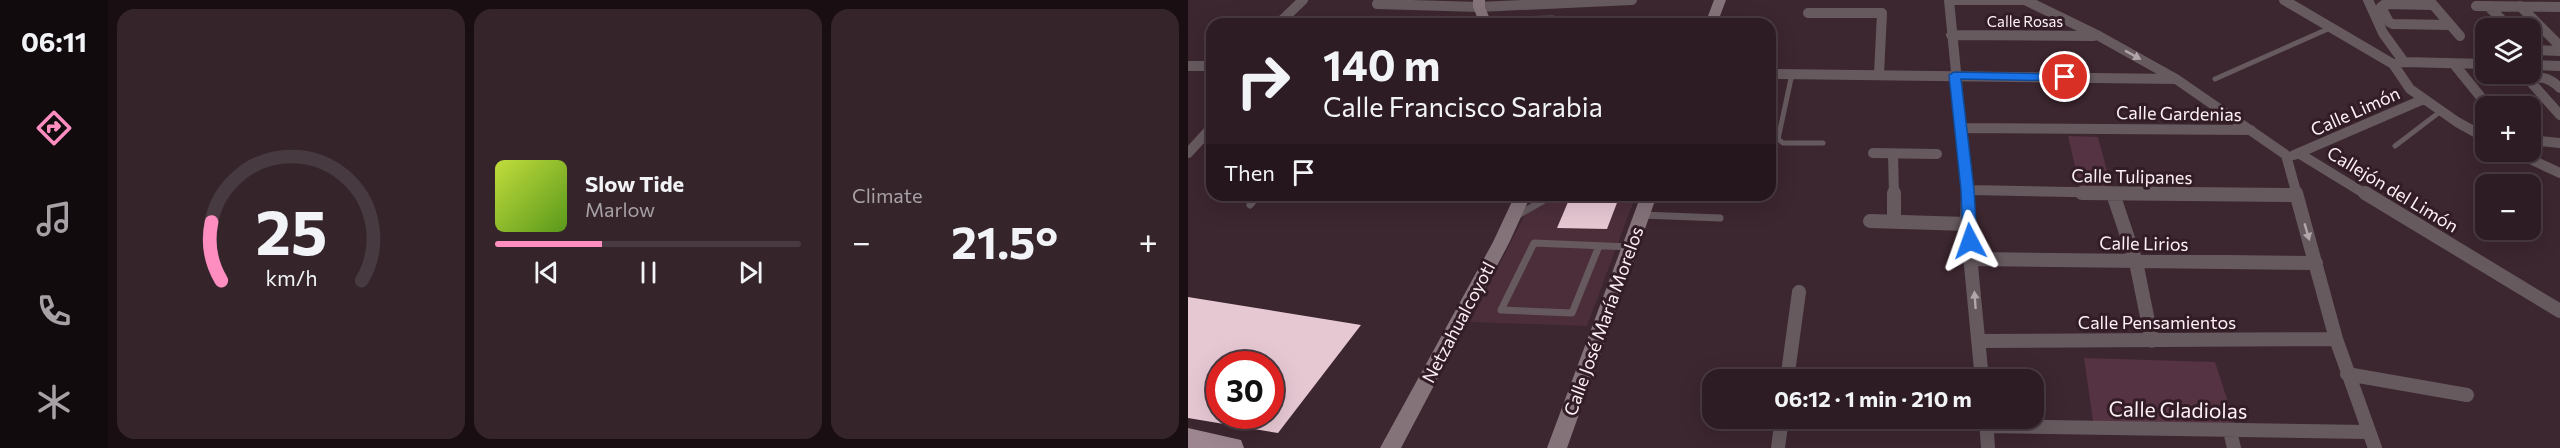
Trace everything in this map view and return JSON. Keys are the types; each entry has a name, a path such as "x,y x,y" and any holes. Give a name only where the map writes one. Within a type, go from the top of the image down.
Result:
{"main road":[{"path":"1188,439 1233,448"}],"street":[{"path":"1284,18 1303,0"},
{"path":"1377,4 1632,0"},
{"path":"1713,18 1720,0"},
{"path":"1981,369 1967,224 1968,190 1954,75 1948,0 2025,0"},
{"name":"Callejón del Limón","path":"2025,0 2099,36 2176,79 2251,130 2560,311"},
{"path":"2284,0 2398,63 2475,64"},
{"path":"2368,0 2410,88 2441,111 2475,131"},
{"path":"2450,25 2393,24 2381,7 2385,4 2431,2 2460,36"},
{"path":"1479,4 1484,18"},
{"path":"2476,6 2560,7"},
{"path":"2488,6 2500,18"},
{"path":"2520,6 2560,46"},
{"path":"1808,13 1882,13 1879,74"},
{"path":"2373,13 2385,14"},
{"name":"Calle Rosas","path":"1952,35 2099,36"},
{"path":"2541,65 2560,64 2555,52"},
{"path":"2454,63 2480,96"},
{"path":"1188,66 1206,66"},
{"path":"1776,74 2176,79"},
{"path":"2541,76 2550,79 2560,88"},
{"path":"2533,84 2560,115"},
{"name":"Calle Limón","path":"2293,155 2424,99"},
{"name":"Calle Gardenias","path":"1962,128 2251,130"},
{"path":"1188,153 1206,134"},
{"path":"2541,141 2560,143"},
{"path":"1873,153 1937,154"},
{"path":"1893,154 1894,222"},
{"path":"2293,155 2296,195 2336,339 2375,448"},
{"path":"2536,162 2560,173"},
{"name":"Calle Tulipanes","path":"1968,190 2296,195"},
{"path":"2113,194 2136,261 2152,341"},
{"name":"Netzahualcoyotl","path":"1390,448 1520,201"},
{"name":"Calle José María Morelos","path":"1557,448 1647,201"},
{"path":"1870,221 1967,224"},
{"name":"Calle Lirios","path":"1972,259 2316,264"},
{"path":"1788,369 1799,292"},
{"name":"Calle Pensamientos","path":"1979,341 2336,339"},
{"path":"2347,374 2467,395"},
{"name":"Calle Gladiolas","path":"2044,424 2230,431 2368,432"},
{"path":"1778,448 1781,429"},
{"path":"1987,429 1988,448"},
{"path":"2230,431 2235,448"}],"lane":[{"path":"2215,79 2331,28"},
{"path":"1792,74 1778,139 1783,143 1823,143"},
{"path":"2395,146 2441,111"},
{"path":"1250,205 1254,201"},
{"path":"1512,219 1543,201"},
{"path":"1642,215 1720,218"},
{"path":"1599,246 1572,313 1502,310 1534,243 1630,247"}],"shaded area":[{"path":"2068,136 2098,137 2112,189 2080,188"},
{"path":"1532,201 1634,201 1587,326 1470,322"},
{"path":"2084,358 2215,362 2235,424 2093,421"}],"building":[{"path":"1568,201 1618,201 1607,229 1557,228"},
{"path":"1188,297 1361,325 1284,425 1284,351 1206,351 1206,421 1188,418"},
{"path":"1254,429 1281,429 1278,433"}],"route":[{"path":"1970,241 1967,224 1968,190 1954,75 2065,77"}]}
